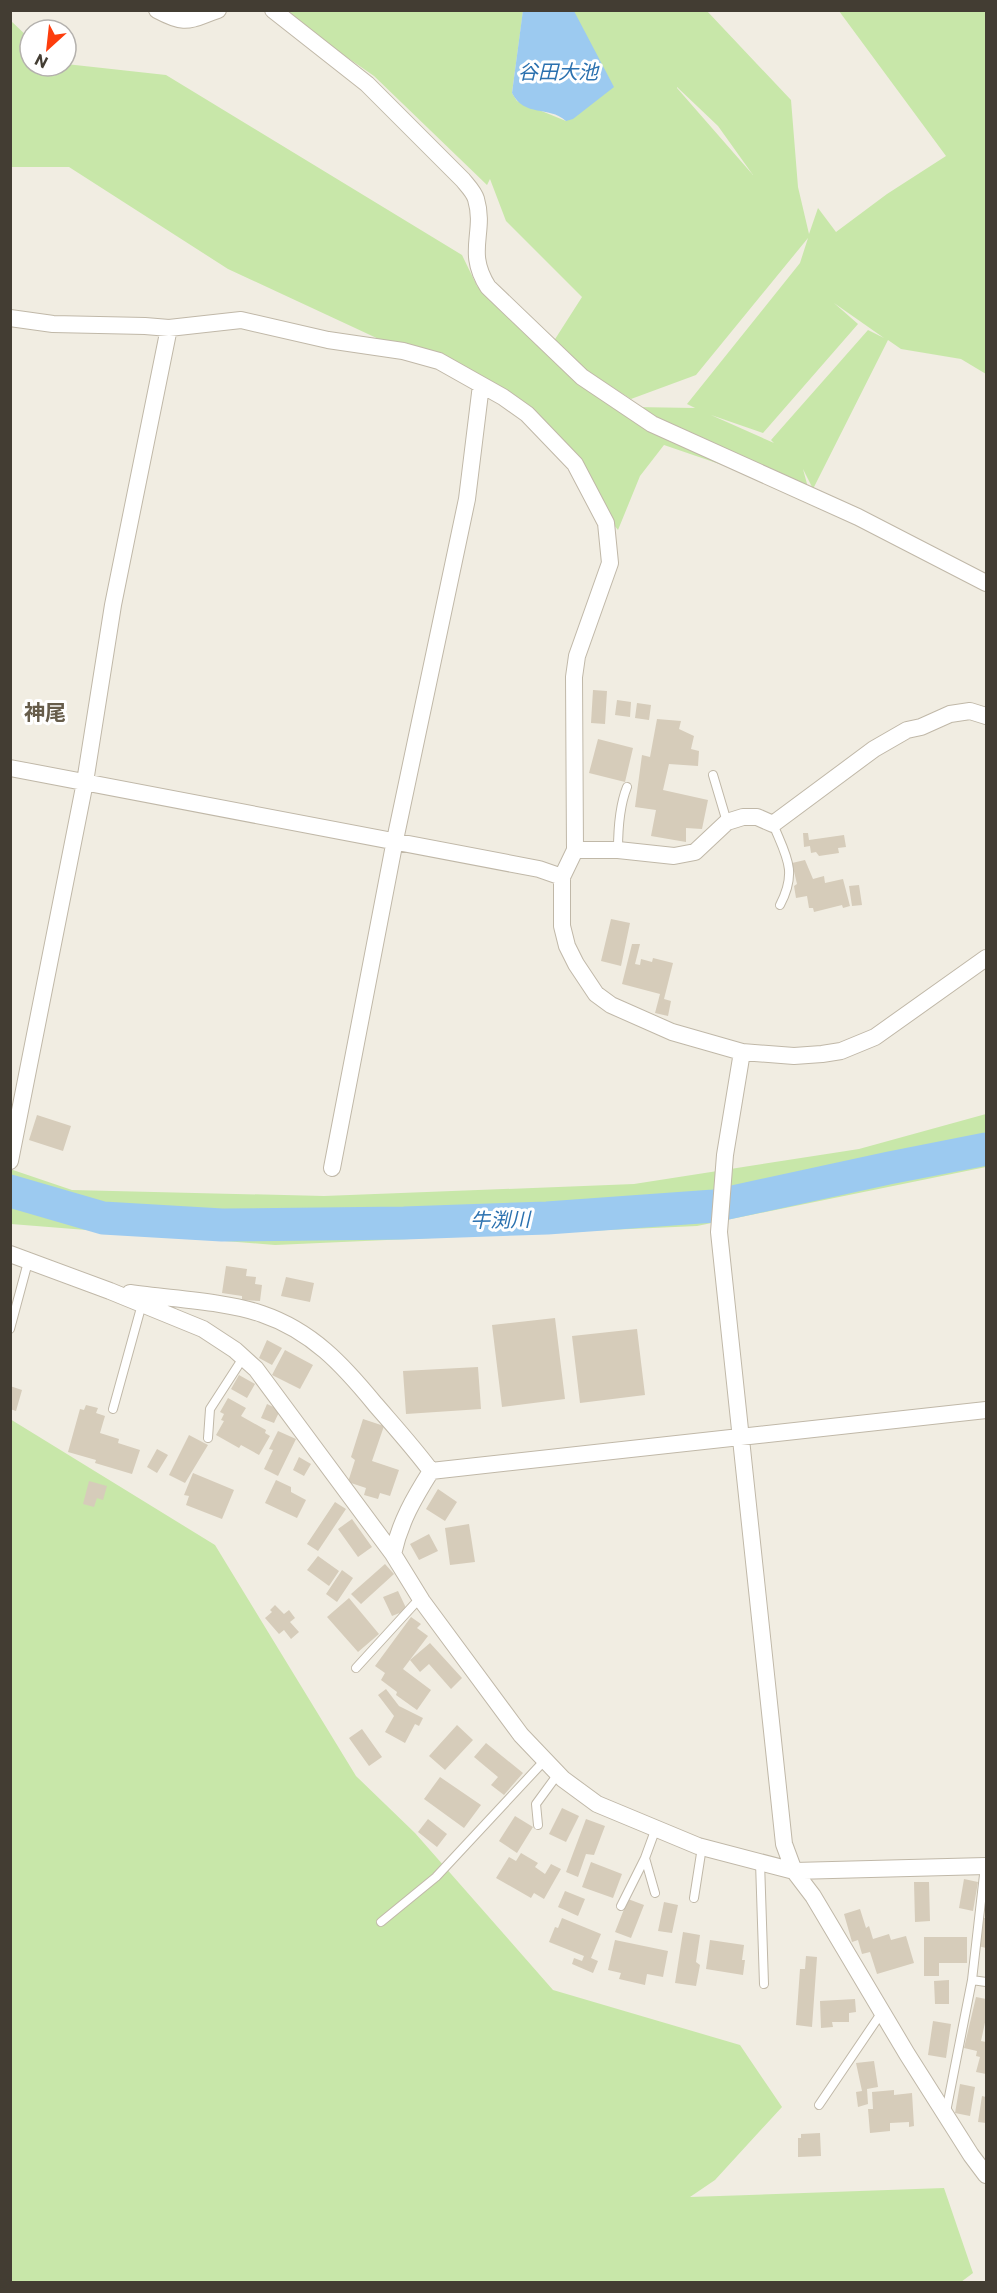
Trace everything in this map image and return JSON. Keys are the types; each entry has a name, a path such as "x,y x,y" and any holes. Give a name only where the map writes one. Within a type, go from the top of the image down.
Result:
{"street":[{"path":"157,10 184,22 218,10"},
{"path":"273,10 367,84 463,180 476,197 478,272 488,287 582,377 652,424 858,517 987,583"},
{"path":"10,318 53,324 169,328 241,320 328,340 412,353 439,361 527,414 575,464 606,523 610,563 577,656 574,677 575,850 562,878 561,912 567,946 576,964 596,994 611,1005 672,1032 742,1052 794,1056 842,1051 875,1037 987,958"},
{"path":"10,1161 85,782 113,605 169,328"},
{"path":"332,1168 395,840 467,499 481,385"},
{"path":"575,850 618,850 674,856 695,852 727,822 743,817 757,817 773,824 863,757 907,730 921,727 950,714 970,711 987,716"},
{"path":"10,768 395,840 539,869 562,878"},
{"path":"742,1052 724,1164 720,1224 784,1844 794,1871 813,1896 945,2115 987,2175"},
{"path":"10,1254 203,1329 243,1358 263,1378 393,1554 420,1598 521,1735 558,1774 597,1804 702,1847 794,1871 986,1866"},
{"path":"110,1291 225,1306 261,1313 283,1322 325,1348 355,1378 431,1471"},
{"path":"431,1471 987,1410"},
{"path":"393,1554 398,1532 410,1504 431,1471"}],"lane":[{"path":"713,775 727,822"},
{"path":"618,850 620,810 627,787"},
{"path":"773,824 790,864 787,892 780,905"},
{"path":"10,1329 28,1262"},
{"path":"113,1409 142,1304"},
{"path":"208,1438 210,1409 243,1358"},
{"path":"356,1668 420,1598"},
{"path":"381,1922 436,1876 545,1760"},
{"path":"538,1825 536,1804 558,1774"},
{"path":"621,1906 645,1858 656,1828"},
{"path":"694,1898 702,1847"},
{"path":"645,1858 655,1893"},
{"path":"760,1862 764,1984"},
{"path":"945,2115 972,1980 986,1866"},
{"path":"972,1980 987,1982"},
{"path":"819,2105 882,2012"}],"green space":[{"path":"280,11 523,11 512,93 517,101 566,121 570,11 707,11 791,100 798,187 809,234 818,208 836,232 887,194 946,156 839,11 986,11 986,374 961,359 901,349 888,340 813,489 803,469 810,495 664,445 640,476 618,530 522,411 383,341 228,269 69,167 11,167 10,20 18,28 18,78 78,78 78,65 166,75 462,255 477,286 591,388 634,407 695,408 687,404 800,263 808,238 696,375 631,399 550,347 582,297 506,221 490,179 487,185 374,76","holes":["677,87 718,126 753,175","834,303 884,338 868,330 771,440 774,443 711,415 763,433 858,324"]},
{"path":"986,1114 986,1167 697,1226 275,1245 11,1224 10,1169 72,1190 324,1196 634,1184 859,1149"},
{"path":"10,1419 215,1545 356,1776 415,1833 553,1990 740,2045 782,2107 715,2180 690,2197 944,2188 973,2273 961,2282 11,2282"}],"water":[{"name":"谷田大池","path":"523,10 574,11 614,87 573,119 566,121 552,113 530,109 517,101 512,93"}],"building":[{"path":"593,690 607,691 605,724 591,723"},
{"path":"617,700 631,702 630,717 615,715"},
{"path":"637,703 651,705 649,720 635,718"},
{"path":"657,719 681,721 679,729 694,736 691,749 699,751 698,766 669,764 663,790 708,800 702,829 686,828 686,842 651,836 656,810 635,807 642,755 650,757"},
{"path":"598,739 633,748 625,782 589,773"},
{"path":"803,833 808,833 809,840 844,835 846,847 838,848 839,853 819,856 816,852 811,853 810,846 804,847"},
{"path":"805,860 813,879 824,876 825,883 843,879 850,906 843,908 842,905 814,912 813,908 809,908 807,896 796,898 794,886 797,884 792,863"},
{"path":"859,885 862,905 852,906 849,886"},
{"path":"611,919 630,923 621,966 601,961"},
{"path":"632,944 640,944 635,964 640,965 641,959 652,962 653,958 673,963 664,999 671,1001 668,1016 655,1013 660,994 622,984"},
{"path":"37,1115 71,1126 63,1151 29,1140"},
{"path":"226,1266 247,1269 246,1276 256,1277 255,1284 262,1285 260,1301 242,1300 242,1296 222,1293"},
{"path":"286,1277 314,1283 310,1302 281,1296"},
{"path":"555,1318 565,1399 502,1407 492,1325"},
{"path":"637,1329 645,1395 580,1403 572,1336"},
{"path":"267,1340 282,1348 272,1365 259,1358"},
{"path":"285,1350 313,1365 300,1389 272,1375"},
{"path":"478,1367 481,1409 406,1414 403,1371"},
{"path":"239,1375 255,1384 247,1398 231,1389"},
{"path":"10,1386 22,1390 16,1411 10,1409"},
{"path":"228,1398 246,1408 241,1416 266,1430 265,1433 270,1436 259,1455 241,1445 239,1448 216,1435 224,1421 221,1420 224,1414 220,1412"},
{"path":"267,1404 280,1410 274,1423 261,1418"},
{"path":"86,1405 98,1408 96,1413 105,1416 100,1433 119,1439 118,1443 140,1450 132,1474 68,1452 80,1409 84,1410"},
{"path":"363,1419 384,1426 372,1461 399,1470 390,1496 380,1493 378,1499 364,1495 366,1488 348,1482 355,1460 351,1457"},
{"path":"278,1431 296,1439 278,1476 264,1469 273,1450 269,1449"},
{"path":"189,1435 208,1445 185,1483 169,1475"},
{"path":"157,1449 168,1455 157,1473 147,1467"},
{"path":"299,1457 311,1464 304,1476 293,1470"},
{"path":"193,1473 234,1490 222,1519 186,1505 189,1496 184,1495"},
{"path":"276,1480 291,1487 291,1492 306,1500 297,1518 265,1503"},
{"path":"89,1481 107,1486 103,1500 97,1498 94,1507 83,1504"},
{"path":"438,1489 457,1502 445,1521 426,1509"},
{"path":"335,1502 346,1509 318,1551 307,1544"},
{"path":"352,1519 372,1547 358,1557 338,1529"},
{"path":"469,1524 475,1562 450,1565 445,1528"},
{"path":"429,1534 438,1551 419,1560 410,1544"},
{"path":"318,1556 339,1571 329,1586 307,1570"},
{"path":"385,1564 394,1574 361,1604 351,1594"},
{"path":"342,1570 353,1578 337,1602 326,1594"},
{"path":"398,1591 407,1610 392,1616 383,1597"},
{"path":"349,1598 379,1634 358,1652 327,1617"},
{"path":"275,1605 284,1614 289,1610 295,1618 290,1622 299,1632 291,1639 284,1630 279,1634 265,1618 272,1612 270,1610"},
{"path":"411,1617 421,1624 417,1628 428,1636 403,1669 431,1690 417,1710 396,1695 397,1692 381,1680 385,1673 375,1666"},
{"path":"430,1643 462,1678 451,1689 429,1664 420,1672 410,1660"},
{"path":"386,1689 399,1706 423,1718 419,1726 415,1724 405,1743 385,1732 394,1716 378,1695"},
{"path":"457,1725 473,1740 445,1770 429,1756"},
{"path":"362,1729 382,1757 369,1766 349,1738"},
{"path":"486,1743 523,1773 504,1795 491,1785 498,1777 474,1757"},
{"path":"440,1777 481,1805 464,1828 424,1799"},
{"path":"562,1808 579,1816 566,1842 549,1834"},
{"path":"515,1816 533,1827 517,1853 499,1841"},
{"path":"428,1819 447,1834 437,1847 418,1832"},
{"path":"586,1819 605,1826 594,1855 586,1854 578,1877 566,1872"},
{"path":"521,1853 538,1863 535,1867 545,1874 551,1864 561,1869 544,1899 534,1893 531,1898 496,1878 509,1857 516,1861"},
{"path":"591,1862 622,1874 613,1898 582,1887"},
{"path":"964,1879 978,1882 973,1911 959,1908"},
{"path":"914,1882 929,1882 930,1921 915,1922"},
{"path":"565,1891 585,1899 578,1916 558,1907"},
{"path":"628,1899 644,1905 631,1938 615,1932"},
{"path":"664,1902 678,1905 672,1933 658,1931"},
{"path":"860,1909 866,1928 869,1926 873,1939 889,1934 891,1940 906,1936 914,1963 877,1974 870,1952 862,1954 858,1940 852,1942 844,1914"},
{"path":"562,1918 601,1934 591,1958 598,1961 593,1973 572,1964 574,1958 582,1961 584,1956 549,1942 555,1927 558,1928"},
{"path":"984,1918 986,1918 986,1948 978,1946"},
{"path":"683,1932 700,1935 696,1962 700,1965 696,1986 675,1983"},
{"path":"924,1937 967,1937 967,1963 939,1963 939,1976 924,1976"},
{"path":"615,1940 668,1951 663,1977 647,1974 645,1985 619,1979 621,1973 608,1970"},
{"path":"710,1940 744,1945 743,1975 706,1969"},
{"path":"806,1956 817,1957 812,2027 796,2025 800,1969 805,1969"},
{"path":"949,1980 949,2004 935,2004 934,1981"},
{"path":"976,1997 986,1999 986,2018 981,2041 986,2042 986,2074 976,2072 980,2057 976,2056 977,2051 964,2048"},
{"path":"855,1999 856,2012 849,2013 849,2022 832,2022 833,2027 821,2028 820,2001"},
{"path":"933,2021 951,2024 946,2058 928,2055"},
{"path":"874,2061 878,2087 867,2089 868,2104 858,2107 856,2092 862,2091 856,2063"},
{"path":"960,2084 975,2087 970,2116 955,2113"},
{"path":"894,2090 894,2095 912,2093 914,2126 909,2127 909,2122 890,2123 890,2131 870,2133 868,2109 873,2109 872,2092"},
{"path":"982,2096 986,2097 986,2123 978,2122"},
{"path":"820,2133 821,2156 798,2157 798,2138 801,2138 801,2134"}],"waterway":[{"name":"牛渕川","path":"10,1191 103,1218 222,1225 404,1223 547,1218 714,1206 986,1149"}],"district":[{"name":"神尾","path":"45,711"}]}
